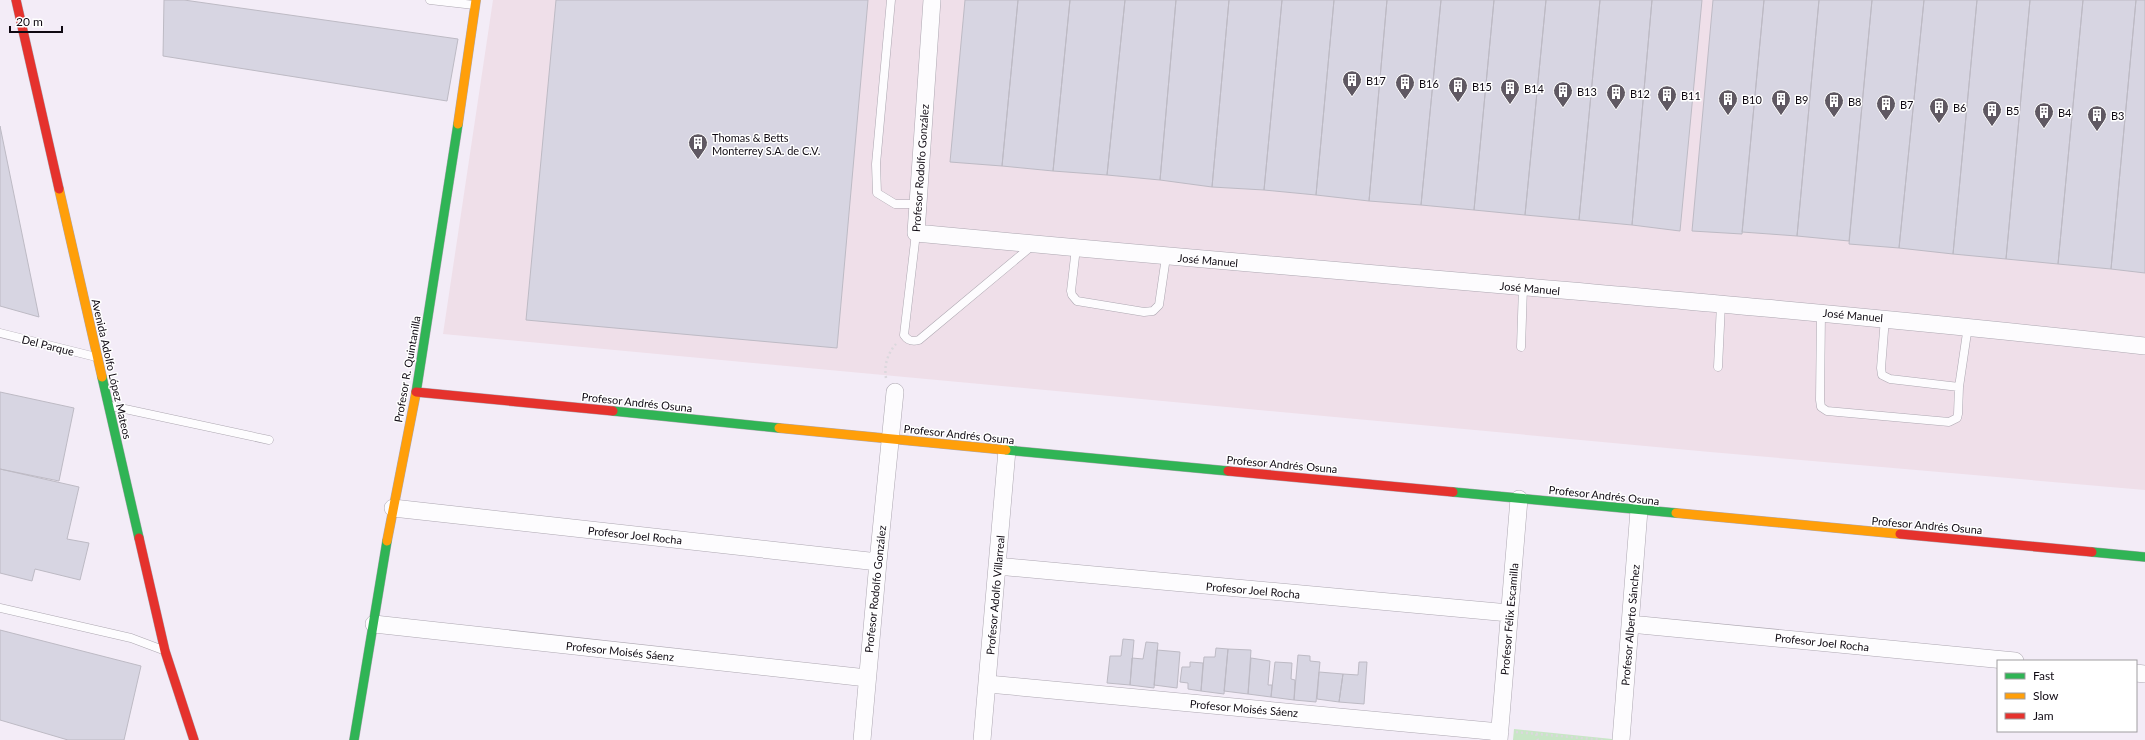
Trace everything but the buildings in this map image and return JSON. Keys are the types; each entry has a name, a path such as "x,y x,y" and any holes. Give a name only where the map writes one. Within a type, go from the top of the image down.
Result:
{"street":[{"name":"Avenida Adolfo López Mateos","path":"16,0 165,650 194,740"},
{"name":"Profesor Rodolfo González","path":"916,233 932,0"},
{"name":"Profesor R. Quintanilla","path":"354,740 393,508 416,392 443,225 476,3"},
{"name":"José Manuel","path":"916,233 1166,257 1885,318 2145,346"},
{"name":"Profesor Andrés Osuna","path":"416,392 1519,499 2145,557"},
{"name":"Profesor Rodolfo González","path":"862,740 895,392"},
{"name":"Profesor Adolfo Villarreal","path":"982,740 1007,450"},
{"name":"Profesor Félix Escamilla","path":"1505,735 1509,614 1519,499"},
{"name":"Profesor Joel Rocha","path":"393,508 878,562"},
{"name":"Profesor Alberto Sánchez","path":"1621,740 1639,510"},
{"name":"Profesor Joel Rocha","path":"997,566 1509,614"},
{"name":"Profesor Moisés Sáenz","path":"374,624 867,678"},
{"name":"Profesor Joel Rocha","path":"1630,624 2004,660"},
{"name":"Profesor Moisés Sáenz","path":"988,684 1505,735"}],"lane":[{"path":"430,0 476,3"},
{"path":"891,0 876,164 877,193 896,204 918,204"},
{"name":"Profesor Rodolfo González","path":"904,335 916,233"},
{"path":"904,335 913,342 919,340 1035,244"},
{"path":"1076,248 1072,295 1077,301 1144,312 1153,311 1159,305 1166,257"},
{"path":"1520,348 1523,287"},
{"path":"1718,367 1721,304"},
{"path":"1822,313 1820,400 1822,407 1827,411 1949,422 1957,418 1958,414 1959,387 1968,326"},
{"path":"1885,318 1880,368 1882,375 1890,379 1959,387"},
{"name":"Del Parque","path":"0,333 97,358"},
{"path":"108,405 269,440"},
{"path":"0,608 131,638 165,650"}],"path":[{"path":"895,392 886,379 886,363 892,348 904,335"},
{"path":"1505,735 1536,734 1601,740"},
{"path":"1536,734 1538,740"}],"shaded area":[{"path":"493,0 2145,0 2145,490 1710,452 443,334"}],"green space":[{"path":"1514,729 1612,739 1612,740 1513,740"}],"traffic: fast":[{"path":"416,393 458,124"},
{"path":"102,377 139,538"},
{"path":"613,411 779,428"},
{"path":"1006,450 1228,471"},
{"path":"1453,492 1676,513"},
{"path":"354,740 387,541"},
{"path":"2092,552 2145,557"}],"traffic: slow":[{"path":"458,124 476,0"},
{"path":"59,189 102,377"},
{"path":"387,541 416,393"},
{"path":"779,428 1006,450"},
{"path":"1676,513 1900,534"}],"traffic: jam":[{"path":"16,0 59,189"},
{"path":"416,392 613,411"},
{"path":"1228,471 1453,492"},
{"path":"1900,534 2092,552"},
{"path":"139,538 165,651 194,740"}],"place":[{"name":"B17","path":"1352,97"},
{"name":"B16","path":"1405,100"},
{"name":"B15","path":"1458,103"},
{"name":"B14","path":"1510,105"},
{"name":"B13","path":"1563,108"},
{"name":"B12","path":"1616,110"},
{"name":"B11","path":"1667,112"},
{"name":"B10","path":"1728,116"},
{"name":"B9","path":"1781,116"},
{"name":"B8","path":"1834,118"},
{"name":"B7","path":"1886,121"},
{"name":"B6","path":"1939,124"},
{"name":"B5","path":"1992,127"},
{"name":"B4","path":"2044,129"},
{"name":"B3","path":"2097,132"},
{"name":"Thomas & Betts Monterrey S.A. de C.V.","path":"698,160"}]}
